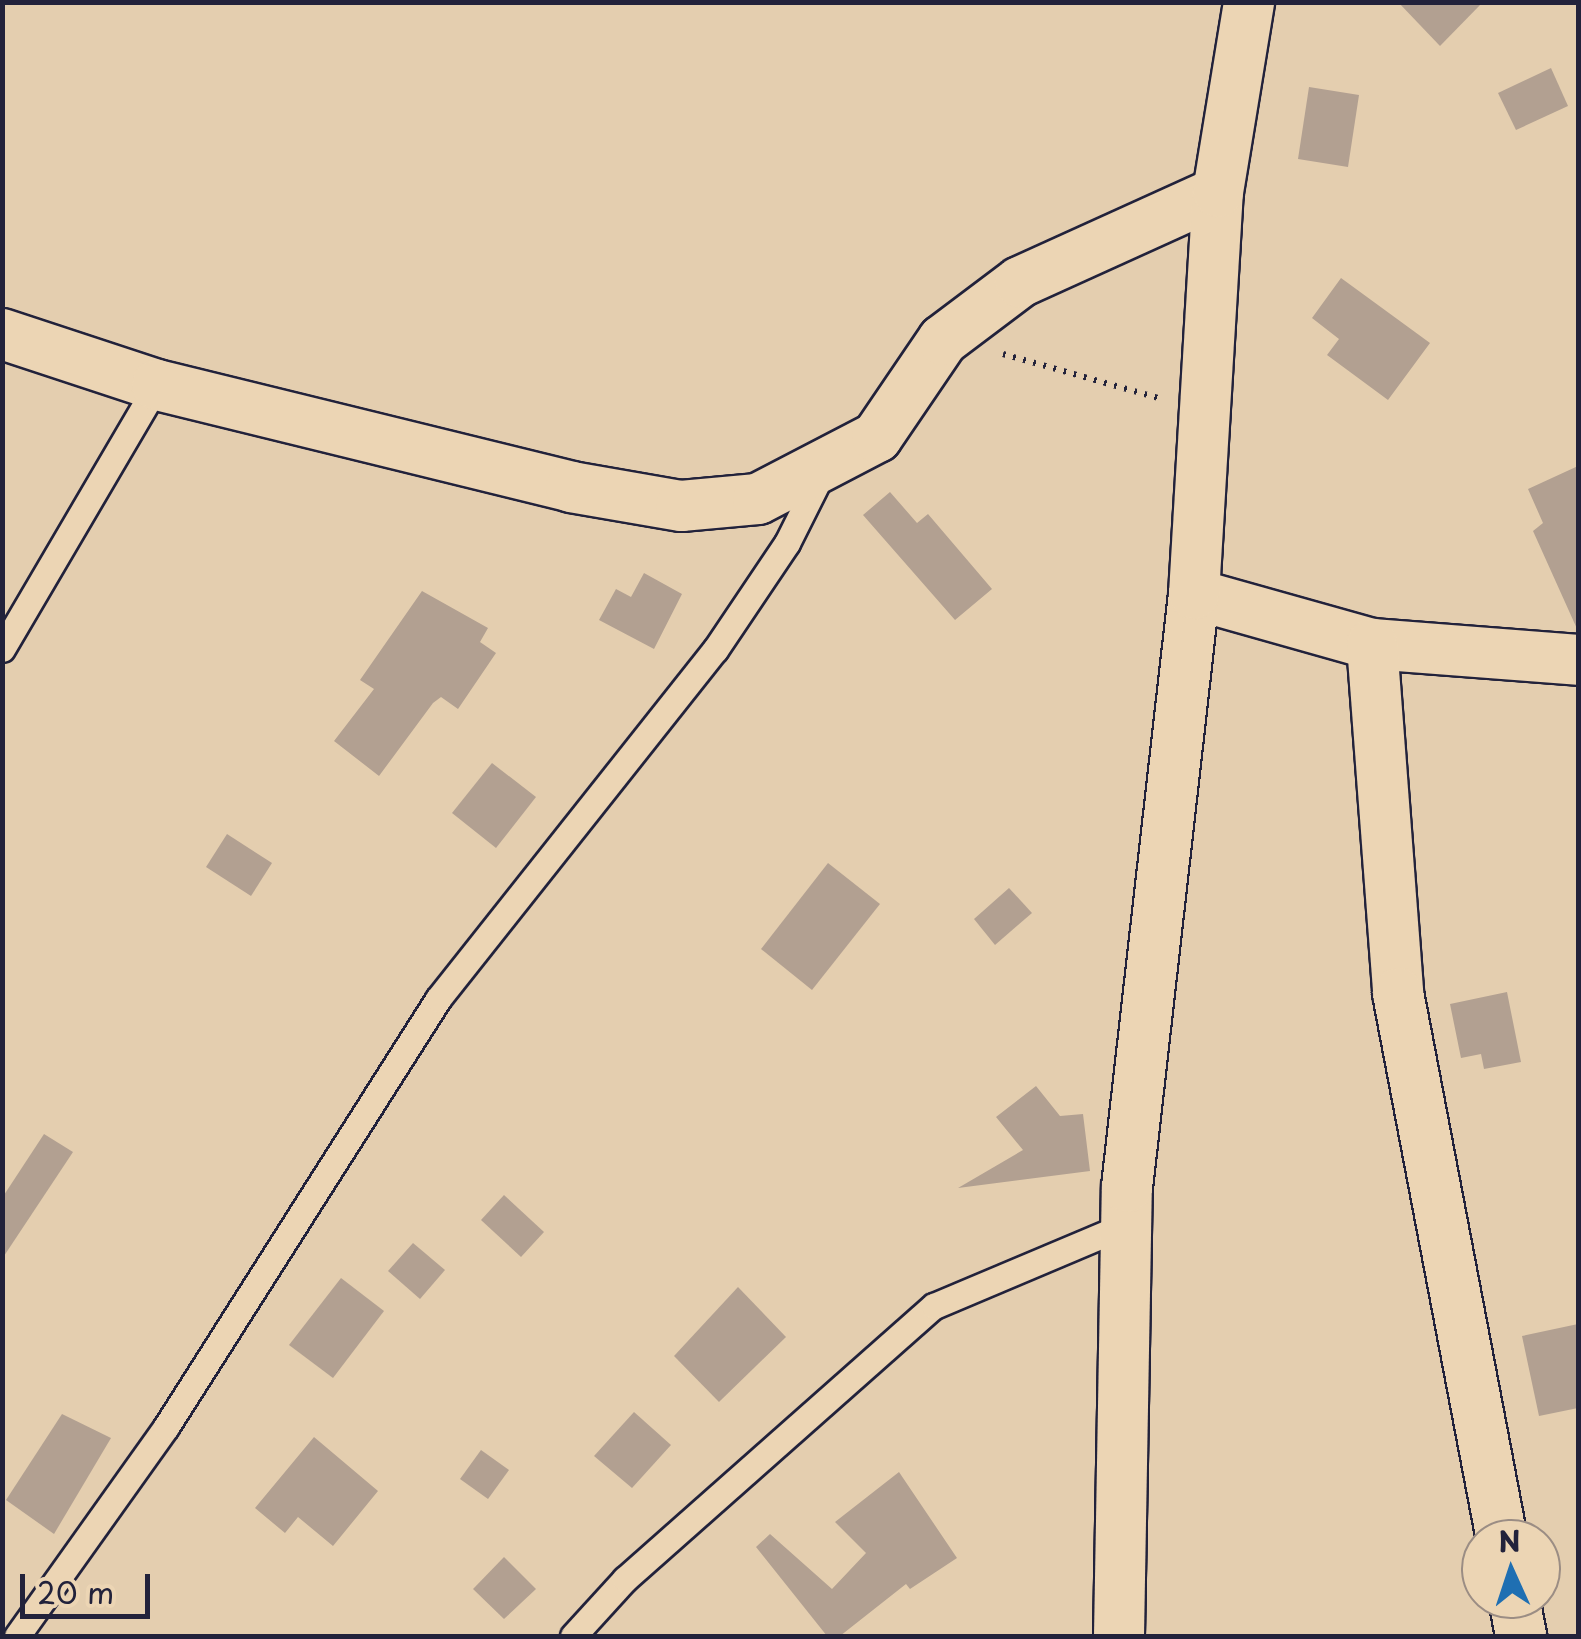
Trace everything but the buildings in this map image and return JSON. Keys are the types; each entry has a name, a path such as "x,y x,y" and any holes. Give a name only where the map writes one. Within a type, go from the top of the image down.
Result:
{"street":[{"path":"1118,1636 1126,1225 1194,594 1218,192 1249,2"},
{"path":"2,334 157,385 570,487 681,506 758,498 876,436 943,340 1020,282 1218,192"},
{"path":"1194,594 1372,644 1578,660"},
{"path":"1372,644 1398,993 1498,1519"}],"lane":[{"path":"2,649 157,385"},
{"path":"17,1636 166,1427 438,999 715,650 787,543 826,465"},
{"path":"573,1636 625,1580 934,1306 1126,1225"}],"path":[{"path":"943,340 1094,374 1203,414"}]}
